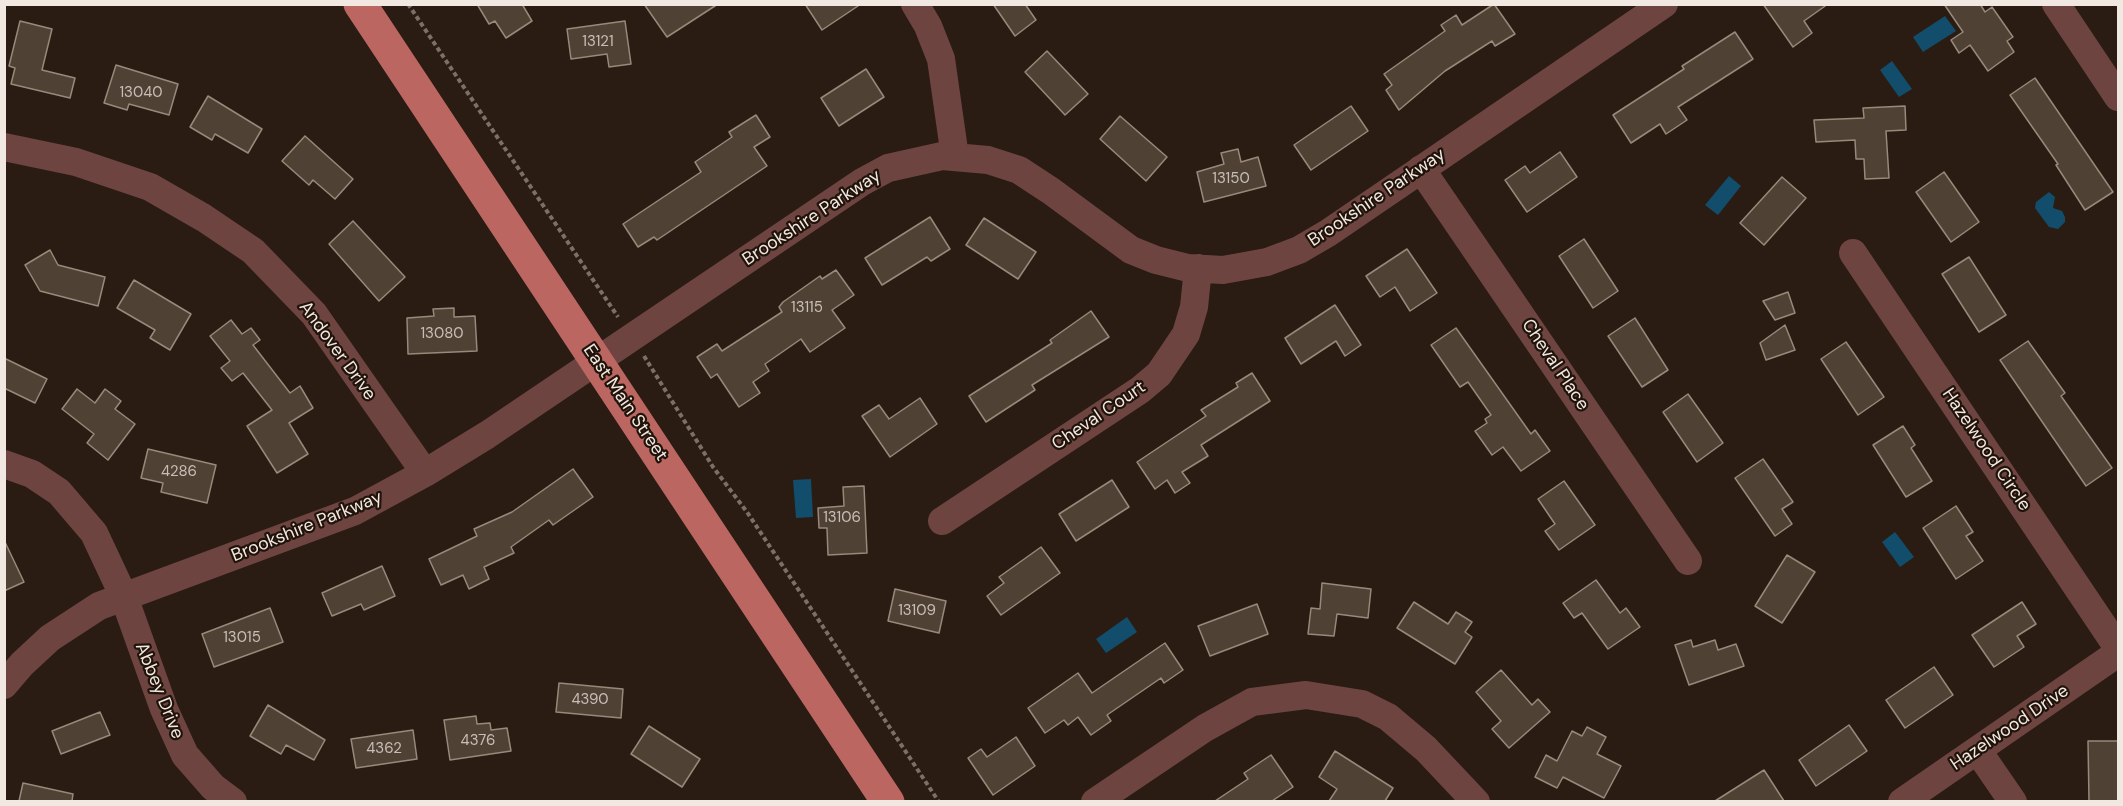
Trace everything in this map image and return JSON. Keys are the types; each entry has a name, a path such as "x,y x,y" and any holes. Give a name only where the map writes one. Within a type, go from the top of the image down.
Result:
{"main road":[{"name":"East Main Street","path":"360,4 888,801"}],"street":[{"path":"915,4 928,26 941,59 955,157"},
{"name":"Brookshire Parkway","path":"4,685 50,638 99,606 354,511 424,473 597,361 862,182 888,168 942,156 988,160 1019,170 1131,250 1156,260 1223,270 1267,262 1299,250 1421,170 1664,4"},
{"path":"2056,4 2118,97"},
{"name":"Andover Drive","path":"4,147 76,162 150,187 204,218 253,251 314,314 424,473"},
{"name":"Cheval Place","path":"1421,170 1688,561"},
{"name":"Hazelwood Circle","path":"1853,253 2118,648"},
{"name":"Cheval Court","path":"942,521 1140,390 1159,374 1186,334 1194,307 1198,268"},
{"name":"Abbey Drive","path":"4,464 32,474 59,492 77,510 94,533 124,597 164,709 185,755 213,787 233,801"},
{"name":"Hazelwood Drive","path":"1902,801 2118,654"},
{"path":"1095,801 1205,728 1252,702 1306,695 1362,704 1388,717 1426,749 1476,801"},
{"path":"1978,751 2013,801"}],"path":[{"path":"408,4 617,316"},
{"path":"643,355 713,467 747,512 939,801"}],"water":[{"path":"1945,16 1956,31 1923,52 1913,37"},
{"path":"1892,61 1912,89 1899,97 1880,70"},
{"path":"1729,176 1741,186 1718,215 1705,205"},
{"path":"2049,192 2055,197 2053,208 2062,211 2065,217 2065,222 2058,229 2049,227 2035,208 2036,202"},
{"path":"811,479 813,517 796,518 793,480"},
{"path":"1895,532 1914,557 1900,567 1882,542"},
{"path":"1127,617 1137,632 1106,653 1096,639"}],"building":[{"path":"477,4 522,4 532,21 506,38 495,21 489,24"},
{"path":"644,4 718,4 667,37"},
{"path":"805,4 861,4 822,30"},
{"path":"993,4 1025,4 1036,20 1015,36"},
{"path":"1494,4 1515,34 1495,46 1492,41 1445,71 1399,110 1386,90 1392,85 1384,74 1445,31 1441,25 1456,15 1462,25"},
{"path":"1763,4 1828,4 1804,21 1812,33 1793,47"},
{"path":"1944,4 1980,4 1985,12 1992,7 2013,37 2007,41 2014,52 1988,71 1970,45 1959,53 1951,40 1963,32"},
{"path":"20,21 52,29 42,70 75,78 70,98 11,84 15,68 9,66"},
{"path":"625,21 631,64 609,67 607,54 571,59 567,29"},
{"path":"1735,32 1753,59 1678,107 1687,120 1666,134 1660,124 1631,143 1613,115 1684,69 1682,66"},
{"path":"1047,51 1088,94 1065,115 1025,72"},
{"path":"116,65 178,84 169,115 129,104 127,110 104,103"},
{"path":"866,69 884,97 839,126 821,98"},
{"path":"2035,78 2113,192 2085,210 2056,165 2058,164 2010,95"},
{"path":"208,96 262,129 248,153 215,134 212,140 190,127"},
{"path":"1351,106 1368,131 1311,170 1294,145"},
{"path":"1905,106 1906,130 1886,131 1889,178 1865,179 1864,159 1856,159 1855,140 1816,142 1814,120 1864,118 1863,108"},
{"path":"756,115 770,137 754,147 767,166 657,240 654,237 638,247 623,224 701,172 695,162 732,137 729,132"},
{"path":"1120,116 1167,157 1146,181 1100,139"},
{"path":"305,136 353,179 335,199 313,180 309,185 282,161"},
{"path":"1238,149 1241,162 1258,157 1266,186 1204,202 1197,172 1224,164 1221,153"},
{"path":"1560,152 1577,177 1527,212 1505,180 1525,166 1530,173"},
{"path":"1944,172 1979,222 1951,242 1916,192"},
{"path":"1782,177 1806,198 1764,245 1740,223"},
{"path":"930,217 950,249 931,261 927,257 882,285 865,258"},
{"path":"984,218 1036,252 1018,279 966,245"},
{"path":"353,221 405,277 379,301 329,244"},
{"path":"1584,239 1618,291 1593,308 1559,256"},
{"path":"1407,249 1437,293 1410,311 1395,287 1380,297 1366,276"},
{"path":"50,250 58,265 105,277 98,306 40,291 25,265"},
{"path":"1969,257 2006,315 1979,332 1942,274"},
{"path":"836,270 854,295 832,310 845,328 810,352 801,339 765,364 769,371 753,382 760,393 739,407 717,374 711,378 697,357 717,344 722,351 782,312 779,307 783,302 820,276 822,279"},
{"path":"134,280 191,314 170,350 150,338 155,330 117,308"},
{"path":"1788,292 1795,313 1775,320 1763,301"},
{"path":"1335,305 1361,345 1345,356 1336,341 1301,364 1285,338"},
{"path":"454,308 454,317 475,316 477,351 408,354 407,318 434,316 433,309"},
{"path":"1091,311 1109,337 1032,385 1035,390 986,422 969,396 1052,343 1050,340"},
{"path":"1635,318 1668,370 1642,387 1608,336"},
{"path":"231,320 242,334 251,328 260,340 253,345 290,393 300,386 313,408 289,423 308,454 277,473 247,426 272,410 243,373 232,381 221,368 230,361 210,336"},
{"path":"1785,325 1795,350 1766,360 1760,343"},
{"path":"1456,328 1531,434 1535,430 1550,451 1521,471 1503,447 1492,455 1475,431 1487,423 1485,419 1491,415 1468,382 1460,387 1431,345"},
{"path":"2028,341 2065,393 2061,396 2112,468 2086,486 2000,360"},
{"path":"1846,342 1884,397 1858,415 1821,359"},
{"path":"4,358 47,379 35,403 4,388"},
{"path":"1252,373 1270,401 1201,445 1208,456 1182,472 1190,483 1175,493 1167,480 1155,489 1137,462 1206,416 1201,410 1238,387 1236,383"},
{"path":"77,389 95,403 105,389 121,401 115,409 135,424 108,460 87,443 94,434 62,409"},
{"path":"1688,394 1723,443 1697,462 1663,412"},
{"path":"920,398 937,424 890,457 862,416 879,405 889,419"},
{"path":"1903,426 1915,445 1911,448 1932,481 1906,497 1873,445"},
{"path":"148,449 216,465 207,503 161,492 163,483 141,478"},
{"path":"1763,459 1793,502 1782,509 1792,524 1775,536 1735,478"},
{"path":"573,469 593,497 553,525 549,520 511,547 514,553 484,567 489,579 469,589 463,575 441,585 429,559 477,536 474,529 512,512"},
{"path":"1112,480 1129,507 1076,541 1059,514"},
{"path":"1564,481 1595,525 1559,550 1545,531 1555,524 1538,499"},
{"path":"864,486 867,553 828,555 827,528 819,528 818,508 844,506 843,487"},
{"path":"1956,506 1973,532 1966,536 1983,561 1956,579 1923,528"},
{"path":"4,540 24,582 4,591"},
{"path":"1041,547 1060,573 1001,615 987,596 1004,583 999,577"},
{"path":"1787,555 1815,572 1782,623 1755,606"},
{"path":"382,566 395,596 364,610 361,604 332,616 322,593"},
{"path":"1596,580 1620,613 1626,608 1640,627 1608,649 1582,613 1574,618 1563,603"},
{"path":"1322,583 1371,589 1368,618 1337,614 1334,636 1308,634 1311,608 1320,609"},
{"path":"895,589 946,601 939,633 888,621"},
{"path":"1414,602 1448,624 1456,612 1472,622 1465,632 1472,637 1455,664 1397,628"},
{"path":"2022,602 2036,624 2017,636 2024,647 1994,667 1972,635"},
{"path":"1257,604 1268,634 1210,656 1198,626"},
{"path":"270,608 283,642 214,667 202,634"},
{"path":"1691,640 1693,647 1715,640 1718,650 1736,644 1744,666 1689,685 1675,645"},
{"path":"1165,643 1183,670 1164,683 1161,678 1107,715 1111,721 1091,735 1078,717 1068,725 1064,720 1045,733 1028,708 1078,673 1092,693"},
{"path":"1934,667 1953,695 1905,728 1886,700"},
{"path":"1501,670 1532,705 1538,699 1550,712 1509,748 1492,729 1501,721 1476,692"},
{"path":"559,683 623,689 621,718 556,712"},
{"path":"268,705 325,740 314,760 286,745 281,754 250,736"},
{"path":"100,712 110,735 61,754 52,731"},
{"path":"476,716 477,724 490,723 491,730 507,728 511,751 450,760 444,720"},
{"path":"1849,725 1867,751 1816,786 1799,760"},
{"path":"649,726 700,759 682,787 631,754"},
{"path":"1587,727 1606,737 1597,754 1621,766 1604,798 1563,777 1557,788 1535,777 1546,755 1557,761 1572,731 1582,736"},
{"path":"413,730 417,759 356,768 351,739"},
{"path":"1016,737 1035,766 993,795 968,758 981,749 987,757"},
{"path":"2088,741 2118,741 2118,801 2089,801"},
{"path":"1335,751 1393,788 1385,801 1329,801 1337,789 1319,777"},
{"path":"1271,755 1293,787 1272,801 1215,801 1248,779 1244,773"},
{"path":"1764,770 1784,801 1715,801"},
{"path":"23,783 73,794 72,801 19,801"}]}
